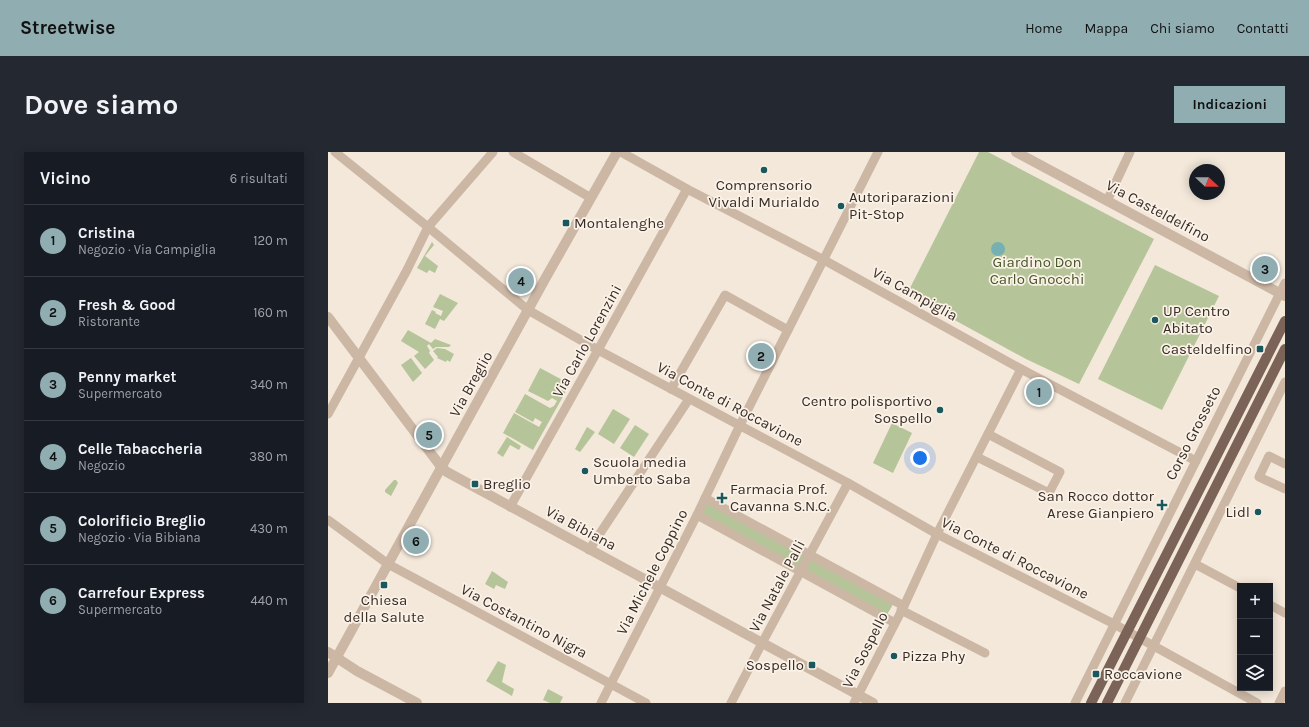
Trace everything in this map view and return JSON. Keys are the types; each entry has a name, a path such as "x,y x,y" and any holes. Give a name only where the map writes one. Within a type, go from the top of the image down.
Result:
{"main road":[{"path":"1091,703 1285,321"},
{"path":"1108,703 1285,349"}],"street":[{"name":"Via Conte di Roccavione","path":"335,152 528,310 598,350 848,483 937,534 1114,624 1257,703"},
{"path":"328,414 407,270 428,227 493,152"},
{"path":"514,152 591,198"},
{"name":"Via Breglio","path":"328,673 332,655 388,564 617,152"},
{"name":"Via Campiglia","path":"621,152 687,189 824,260 1021,369 1196,461"},
{"name":"Via Michele Coppino","path":"601,703 697,515 740,425 878,152"},
{"name":"Via Casteldelfino","path":"1016,152 1282,295"},
{"path":"1107,201 1130,152"},
{"name":"Via Carlo Lorenzini","path":"510,507 687,189"},
{"name":"Corso Grosseto","path":"1075,703 1196,461 1282,295 1285,283"},
{"path":"671,389 725,295 788,330"},
{"name":"Via Bibiana","path":"328,317 442,468 451,475 762,643 856,699 874,703"},
{"name":"Via Sospello","path":"856,699 895,623 937,534 1021,369"},
{"path":"1125,703 1285,382"},
{"path":"589,550 689,399"},
{"path":"977,457 1049,493 1060,472 988,434"},
{"path":"1285,464 1269,456 1259,477 1285,489"},
{"name":"Via Natale Palli","path":"731,703 848,483"},
{"path":"705,498 810,555 902,608"},
{"path":"697,515 895,623"},
{"name":"Via Costantino Nigra","path":"328,520 388,564 646,703"},
{"path":"1195,564 1237,586"},
{"path":"1273,607 1285,613"},
{"name":"Via Sospello","path":"902,608 985,652"},
{"path":"332,655 357,671 417,703"},
{"path":"1279,703 1285,691"}],"green space":[{"name":"Giardino Don Carlo Gnocchi","path":"979,152 988,152 1154,239 1079,384 1026,359 907,294"},
{"path":"432,242 434,245 425,256 438,266 435,273 429,270 427,273 417,268"},
{"path":"1155,265 1219,296 1162,410 1098,379"},
{"path":"440,294 458,303 444,321 440,319 435,329 425,324 432,310 441,316 443,311 433,307"},
{"path":"408,330 431,343 435,339 451,345 449,347 436,347 433,349 429,344 427,346 430,351 429,353 434,360 425,369 414,356 419,352 401,341"},
{"path":"437,348 445,349 454,354 450,362 437,358 438,357 433,351"},
{"path":"411,358 422,373 413,382 401,365"},
{"path":"540,368 570,384 533,450 503,433 514,413 539,427 542,422 535,418 533,422 515,412 525,394 550,408 554,406 557,401 552,398 548,401 528,391"},
{"path":"613,409 630,419 614,444 598,434"},
{"path":"892,423 912,433 893,473 873,463"},
{"path":"635,425 649,434 634,457 620,448"},
{"path":"587,427 595,432 580,452 575,449"},
{"path":"507,437 521,446 519,450 510,445 503,457 497,453"},
{"path":"394,480 398,483 391,496 385,492 385,490"},
{"path":"705,498 895,601 885,618 697,515"},
{"path":"492,571 508,582 505,589 496,585 494,589 485,584"},
{"path":"498,661 506,665 502,682 514,689 512,696 486,681"},
{"path":"548,689 563,697 560,703 550,703 543,700"}],"water":[{"path":"998,242 1003,244 1005,249 1003,254 998,256 993,254 991,249 993,244"}],"place":[{"name":"Comprensorio Vivaldi Murialdo","path":"764,170"},
{"name":"Autoriparazioni Pit-Stop","path":"841,206"},
{"name":"Montalenghe","path":"566,223"},
{"name":"Penny market","path":"1265,269"},
{"name":"Celle Tabaccheria","path":"521,281"},
{"name":"UP Centro Abitato","path":"1155,320"},
{"name":"Casteldelfino","path":"1260,349"},
{"name":"Fresh & Good","path":"761,356"},
{"name":"Cristina","path":"1039,392"},
{"name":"Centro polisportivo Sospello","path":"940,410"},
{"name":"Colorificio Breglio","path":"429,435"},
{"name":"Scuola media Umberto Saba","path":"585,471"},
{"name":"Breglio","path":"475,484"},
{"name":"Farmacia Prof. Cavanna S.N.C.","path":"722,498"},
{"name":"San Rocco dottor Arese Gianpiero","path":"1162,505"},
{"name":"Lidl","path":"1258,512"},
{"name":"Carrefour Express","path":"416,541"},
{"name":"Chiesa della Salute","path":"384,585"},
{"name":"Pizza Phy","path":"894,656"},
{"name":"Sospello","path":"812,665"},
{"name":"Roccavione","path":"1096,674"}]}
